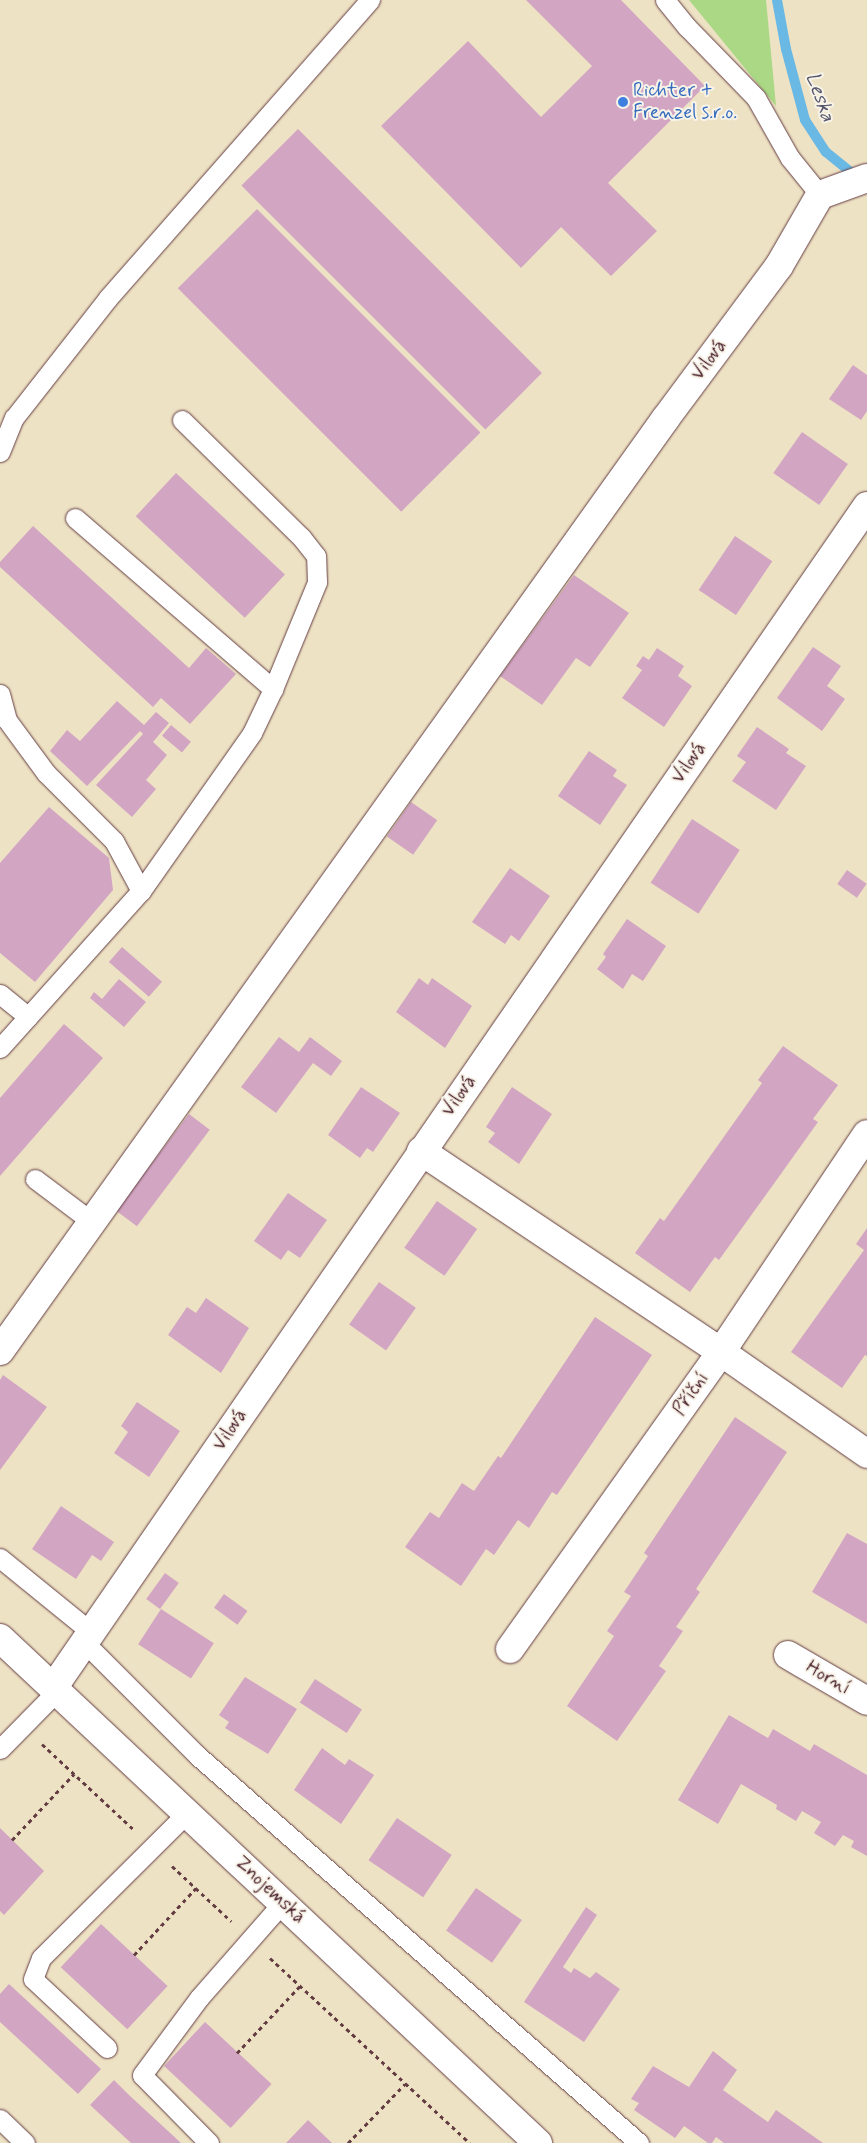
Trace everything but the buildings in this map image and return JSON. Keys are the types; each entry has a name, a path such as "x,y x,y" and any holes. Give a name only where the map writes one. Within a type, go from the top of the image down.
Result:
{"street":[{"path":"828,192 867,178"},
{"name":"Vilová","path":"0,1351 660,426 779,266 828,192"},
{"name":"Vilová","path":"55,1690 88,1637 867,506"},
{"name":"Příční","path":"510,1649 721,1352 867,1134"},
{"path":"421,1152 721,1352 867,1454"},
{"name":"Znojemská","path":"0,1638 538,2143"},
{"name":"Horní","path":"788,1655 867,1701"}],"lane":[{"path":"0,452 14,418 108,298 370,0"},
{"path":"665,0 687,27 756,98 790,158 828,192"},
{"path":"0,1048 141,890 252,733 273,689 317,582 316,556 301,537 182,420"},
{"path":"75,518 273,689"},
{"path":"0,694 7,720 46,773 114,840 141,890"},
{"path":"0,994 28,1017"},
{"path":"35,1179 92,1222"},
{"path":"0,1558 88,1637 198,1756 638,2143"},
{"path":"0,1749 55,1690"},
{"path":"106,2048 33,1979 41,1958 187,1813"},
{"path":"209,2143 142,2075 199,1998 283,1902"},
{"path":"0,2119 25,2143"}],"path":[{"path":"12,1840 74,1774"},
{"path":"134,1955 196,1888"},
{"path":"237,2052 300,1986"},
{"path":"348,2143 405,2084"}],"green space":[{"path":"689,0 766,0 776,106"}],"waterway":[{"name":"Leska","path":"777,0 786,49 805,120 826,152 859,179"}],"place":[{"name":"Richter + Frenzel s.r.o.","path":"623,102"}]}
